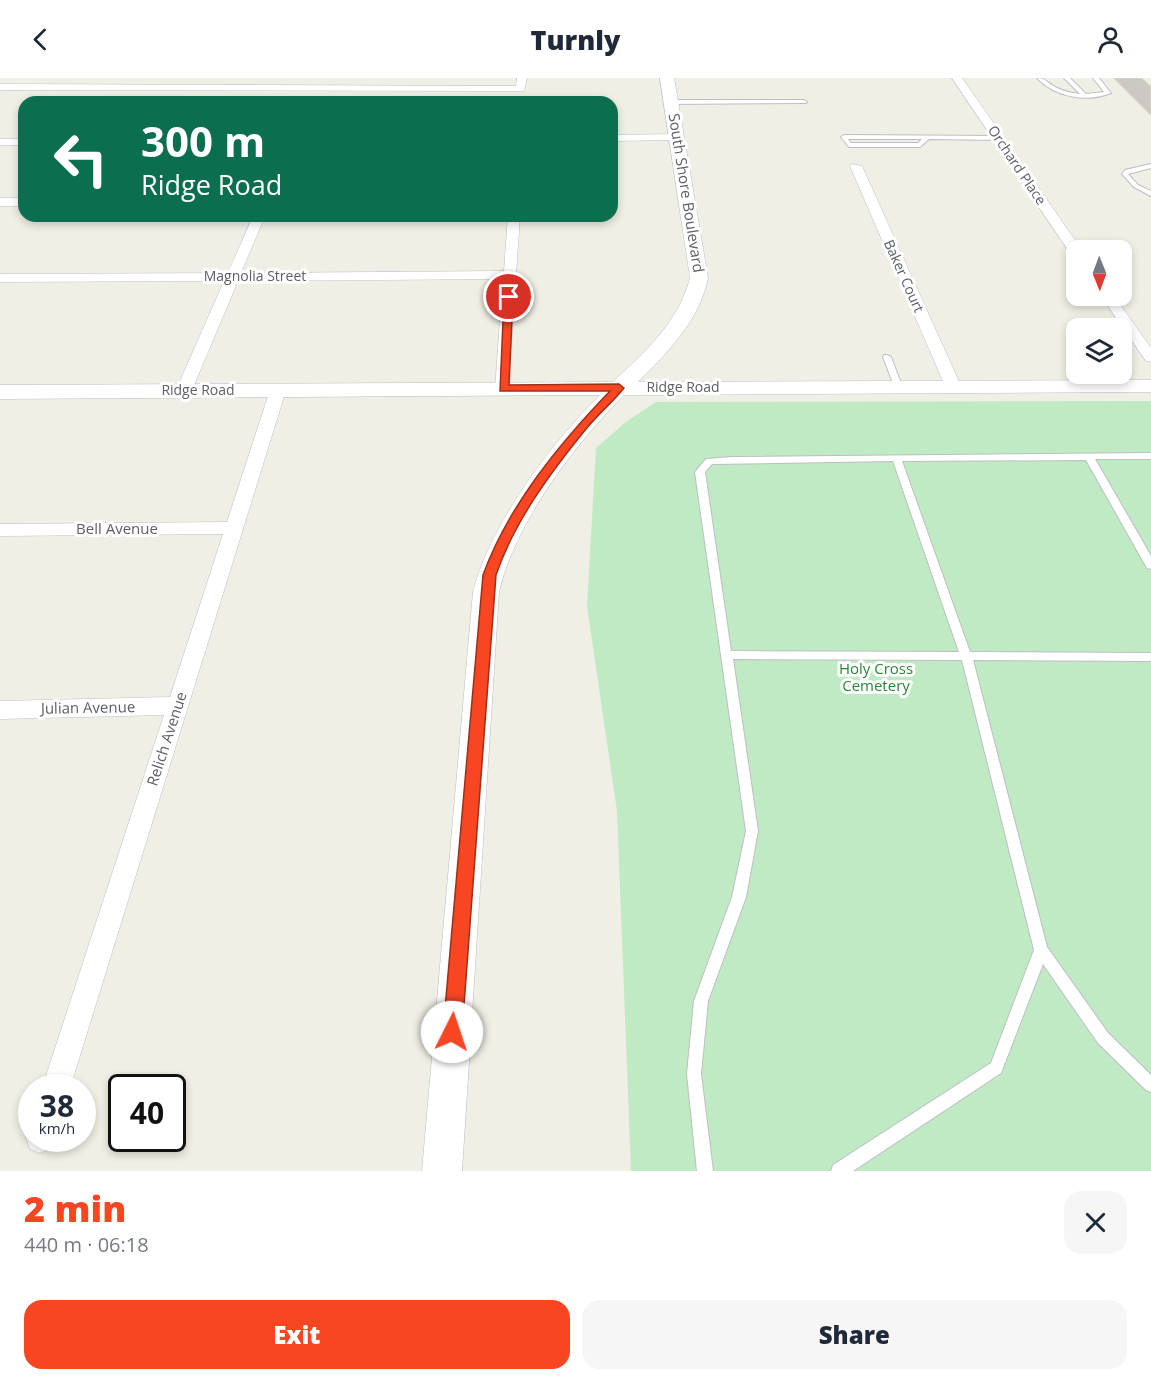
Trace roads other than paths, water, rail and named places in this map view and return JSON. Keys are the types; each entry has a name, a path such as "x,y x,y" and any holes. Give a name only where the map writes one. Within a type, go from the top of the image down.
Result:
{"street":[{"path":"0,87 382,83 520,89 522,78"},
{"name":"South Shore Boulevard","path":"442,1171 489,575 500,544 517,515 582,426 674,330 690,311 699,290 667,78"},
{"name":"Orchard Place","path":"957,78 1068,240"},
{"path":"618,138 677,137"},
{"path":"0,142 18,142"},
{"name":"Baker Court","path":"856,166 953,386"},
{"path":"0,202 18,202"},
{"path":"184,390 256,222"},
{"path":"503,388 514,222"},
{"name":"Magnolia Street","path":"0,278 510,275"},
{"path":"1114,306 1151,358"},
{"name":"Ridge Road","path":"0,392 1151,386"},
{"name":"Relich Avenue","path":"60,1074 278,390"},
{"name":"Bell Avenue","path":"0,530 233,528"},
{"name":"Julian Avenue","path":"0,710 177,706"}],"lane":[{"path":"1041,78 1056,92 1108,93 1096,78"},
{"path":"1067,78 1083,94"},
{"path":"671,102 804,102"},
{"path":"927,138 920,145 849,145 844,137 999,138"},
{"path":"1151,166 1127,171 1125,174 1136,186 1151,195"},
{"path":"887,357 898,386"},
{"path":"705,1171 694,1074 701,1001 740,897 752,831 700,472 709,461 1151,456"},
{"path":"1089,457 1151,565"},
{"path":"896,458 966,656 1041,950 1103,1038 1151,1085"},
{"path":"727,655 1151,657"},
{"path":"839,1171 996,1068 1041,950"}],"park label":[{"name":"Holy Cross Cemetery","path":"876,678"}]}
